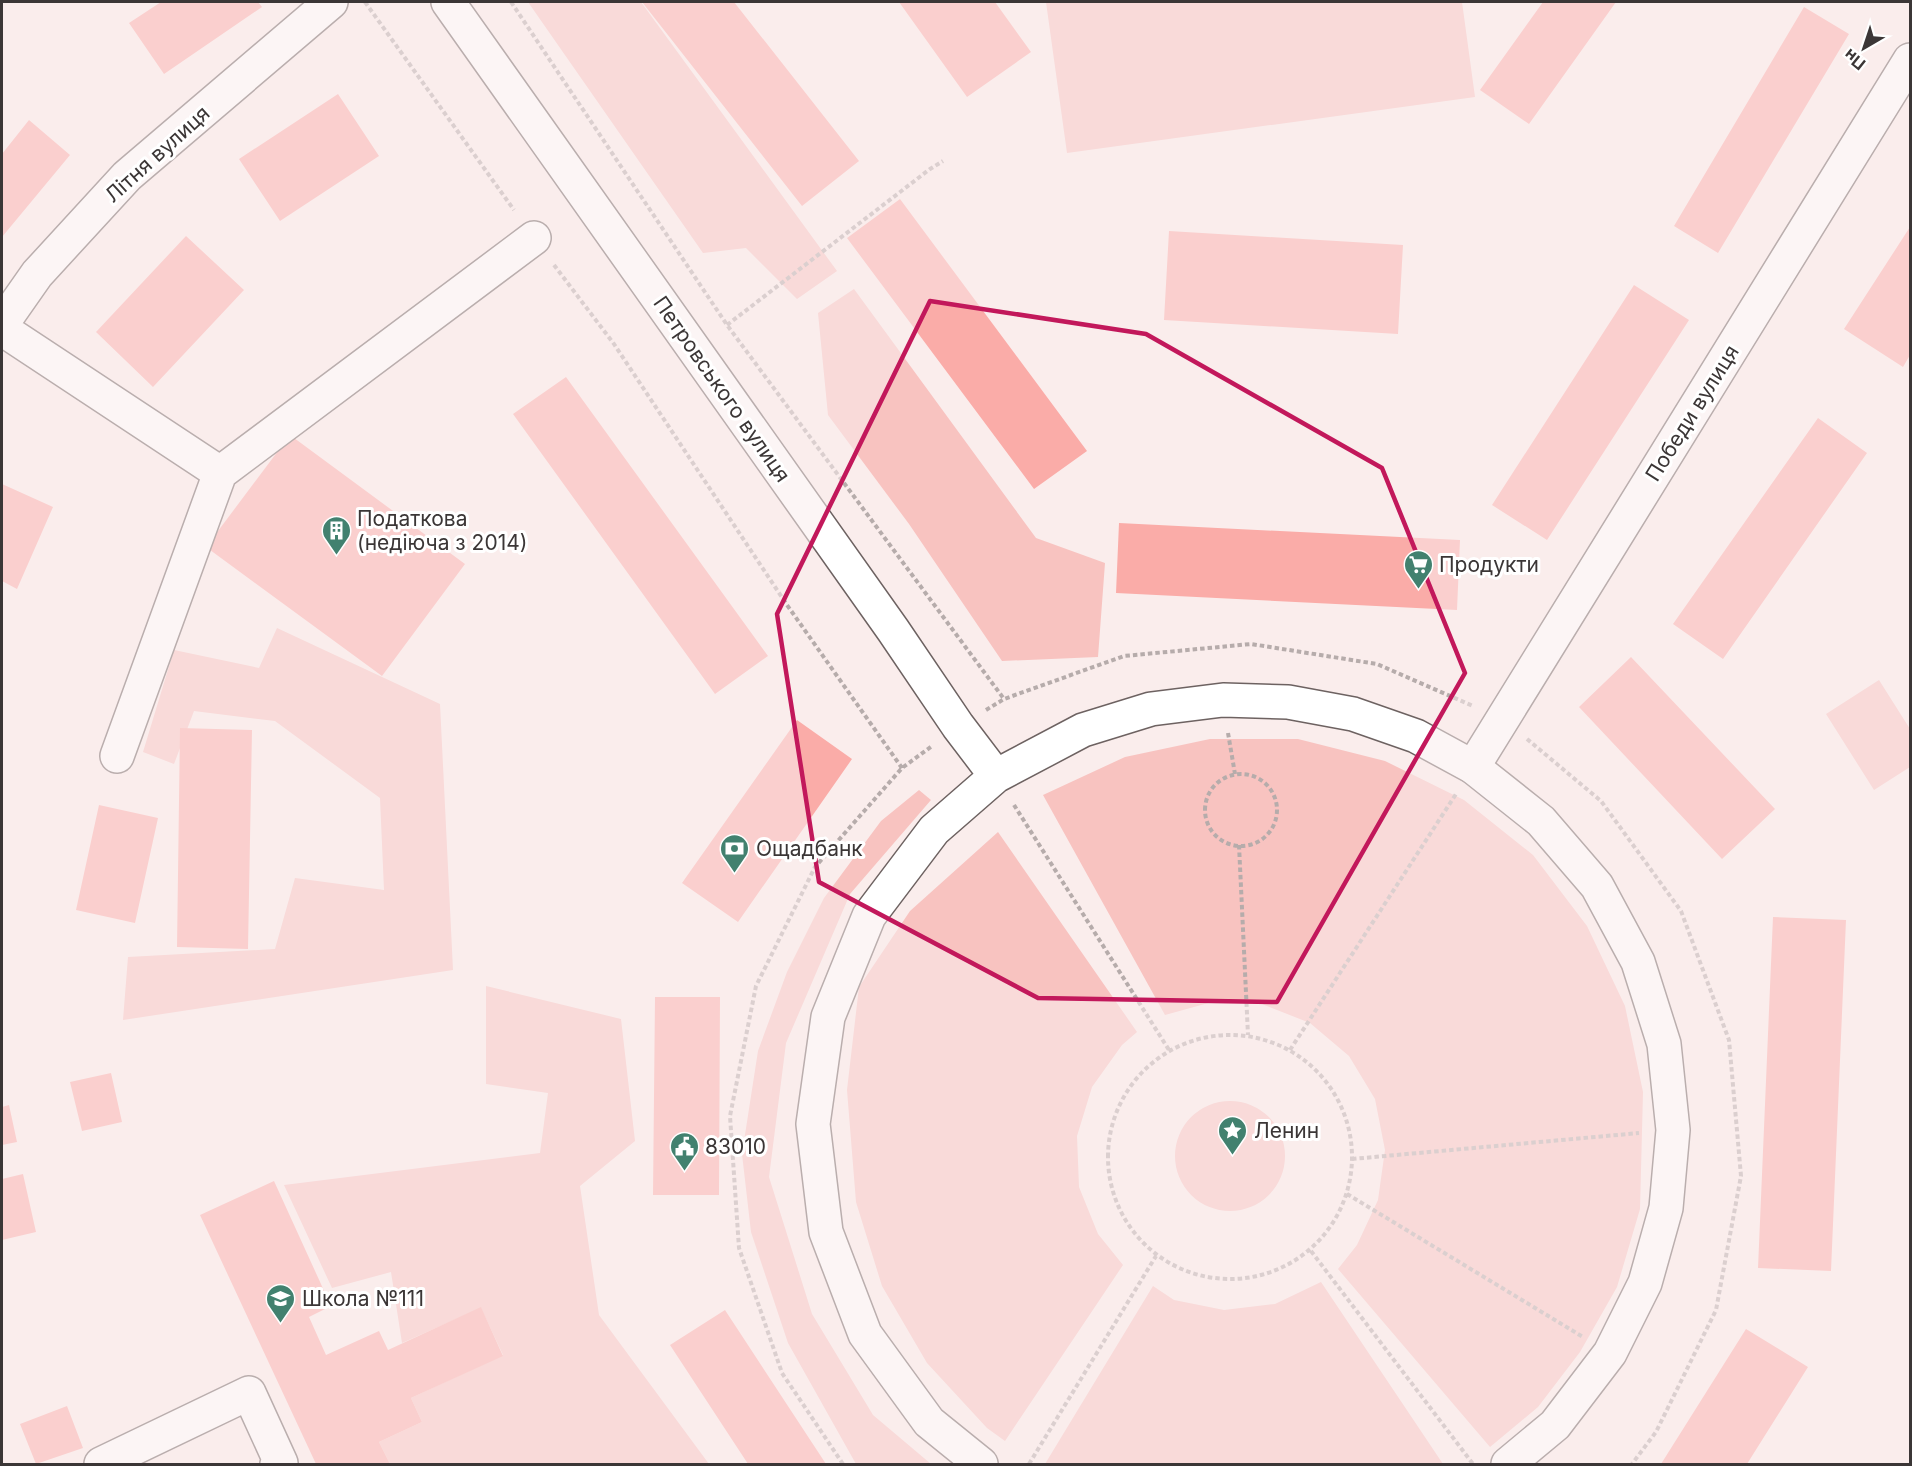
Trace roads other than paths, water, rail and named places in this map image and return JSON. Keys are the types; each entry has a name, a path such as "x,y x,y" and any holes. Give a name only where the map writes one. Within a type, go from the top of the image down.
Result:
{"main road":[{"name":"Літня вулиця","path":"2,324 37,273 127,176 331,2"},
{"name":"Петровського вулиця","path":"448,2 958,726 996,776"},
{"name":"Победи вулиця","path":"1473,767 1911,60"},
{"path":"117,756 220,472 534,238"},
{"path":"2,329 220,472"},
{"path":"981,1464 929,1422 865,1334 826,1232 813,1124 828,1017 869,916 934,830 996,776 1083,730 1151,709 1222,700 1288,702 1353,714 1416,736 1473,767 1541,820 1597,886 1638,962 1664,1044 1673,1130 1666,1208 1645,1283 1610,1353 1555,1425 1508,1464"},
{"path":"101,1464 249,1393 281,1462 277,1464"}],"place":[{"name":"Податкова (недіюча з 2014)","path":"336,556"},
{"name":"Продукти","path":"1418,590"},
{"name":"Ощадбанк","path":"735,874"},
{"name":"Ленин","path":"1233,1156"},
{"name":"83010","path":"684,1172"},
{"name":"Школа №111","path":"281,1324"}]}
